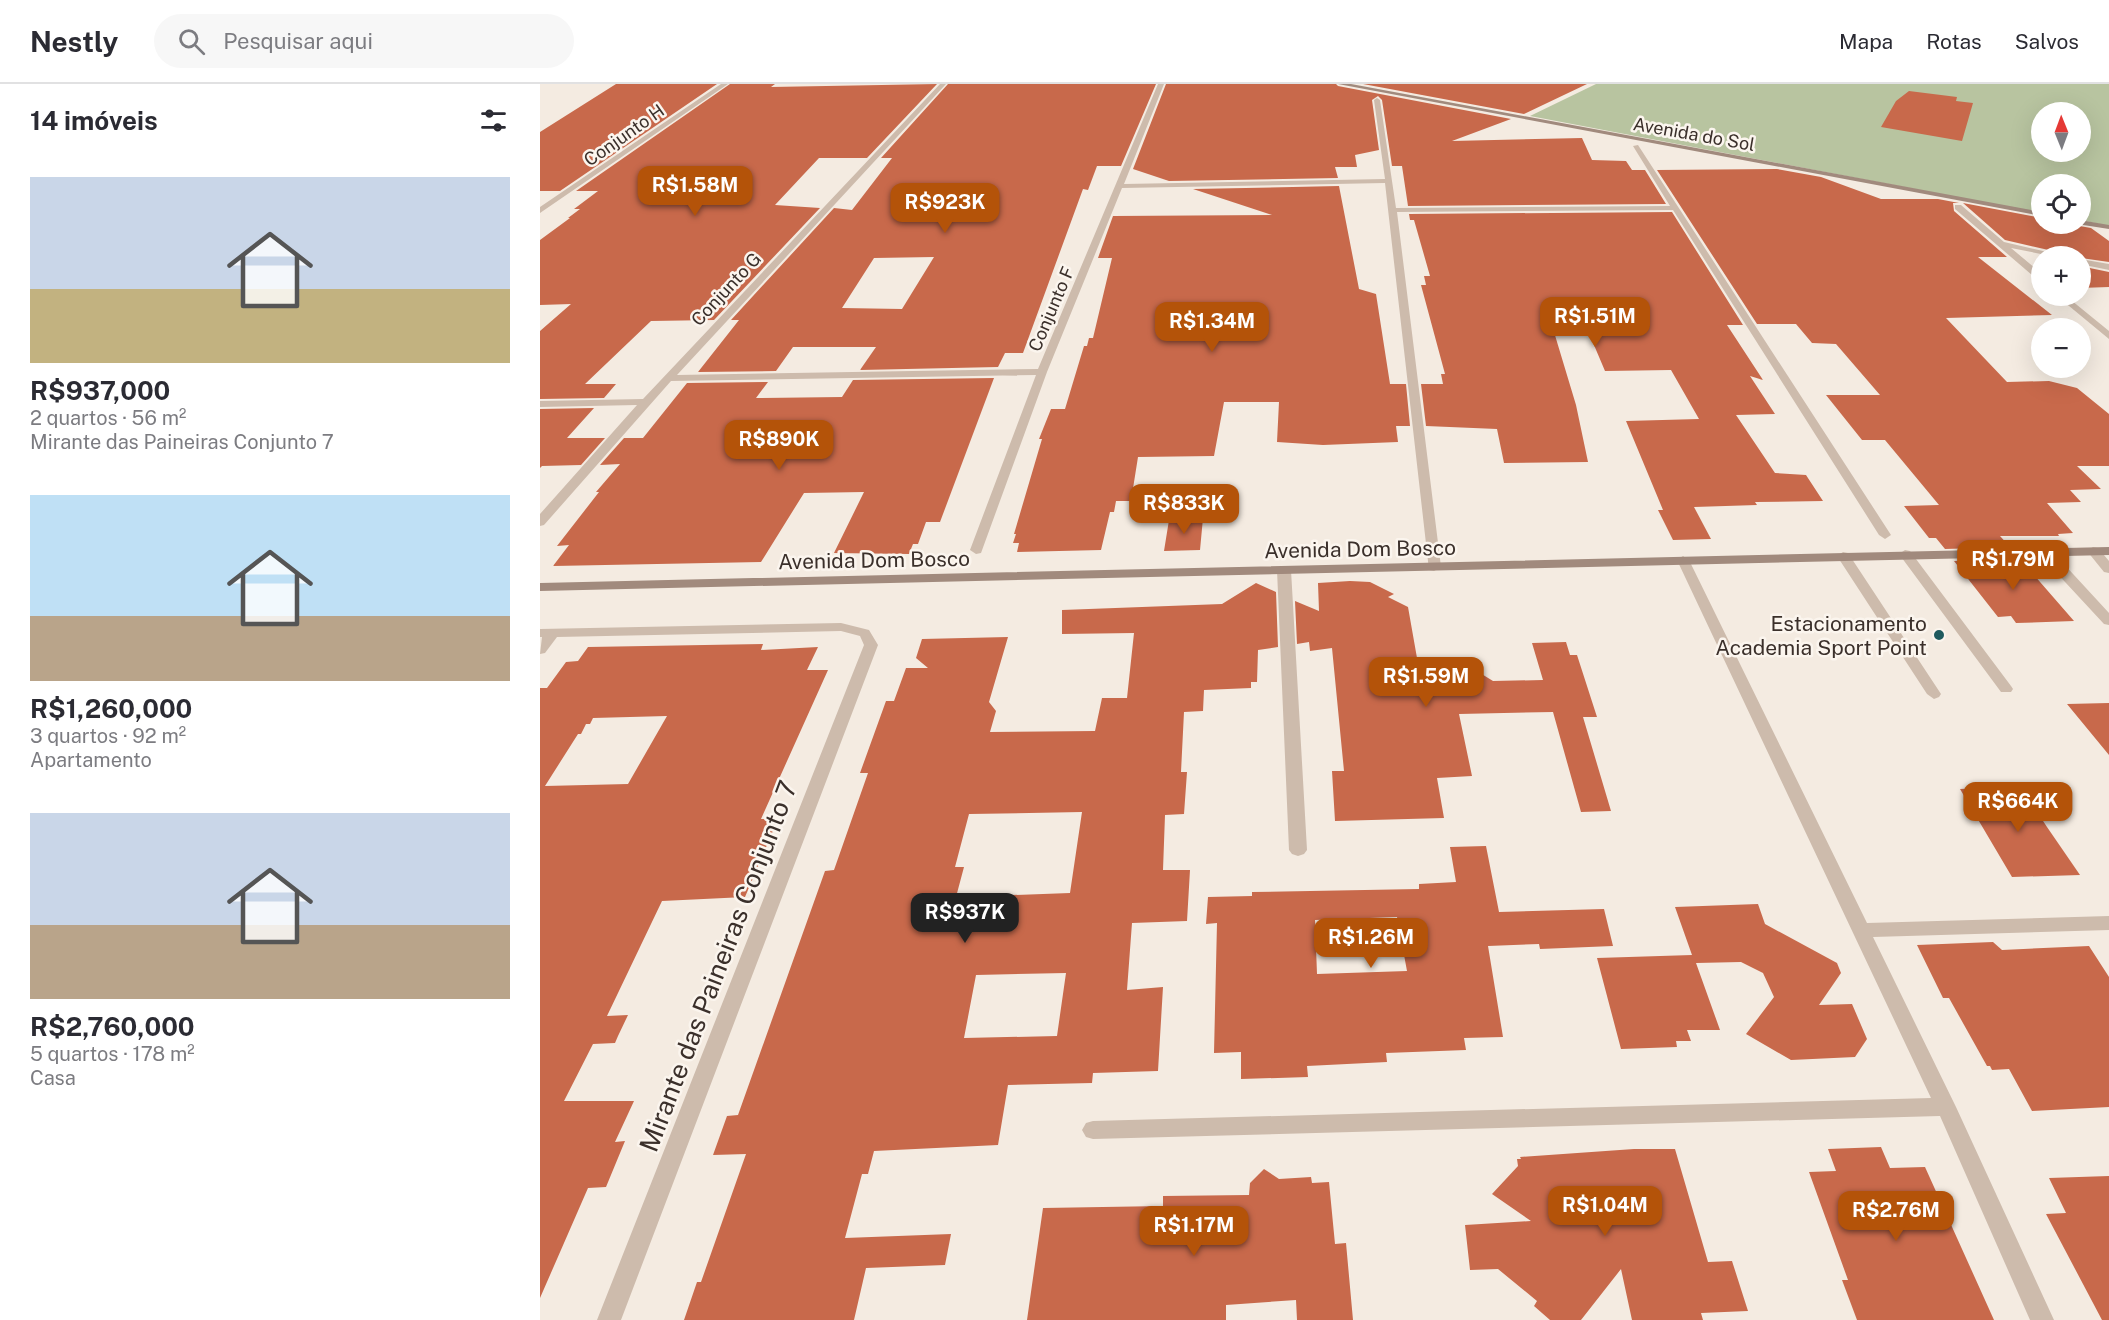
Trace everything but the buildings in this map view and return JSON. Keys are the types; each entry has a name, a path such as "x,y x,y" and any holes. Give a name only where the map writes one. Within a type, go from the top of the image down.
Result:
{"street":[{"name":"Conjunto H","path":"540,211 725,84"},
{"name":"Conjunto G","path":"540,522 646,402 943,84"},
{"name":"Conjunto F","path":"976,550 1042,372 1121,186 1161,84"},
{"name":"Avenida do Sol","path":"1341,84 2031,212"},
{"path":"1377,100 1393,210 1434,567"},
{"path":"1636,146 1885,536"},
{"path":"1121,186 1389,181"},
{"path":"1958,207 2031,270"},
{"path":"1393,210 1676,208"},
{"path":"2091,224 2109,227"},
{"path":"2001,244 2031,250"},
{"path":"2091,263 2109,267"},
{"path":"2073,306 2109,336"},
{"path":"669,378 1042,372"},
{"path":"540,404 646,402"},
{"path":"2093,551 2109,568"},
{"name":"Avenida Dom Bosco","path":"540,588 1905,554 2109,551"},
{"path":"2045,552 2109,621"},
{"path":"1905,554 2006,688"},
{"path":"1844,556 1934,694"},
{"path":"1683,560 1946,1107 2042,1320"},
{"path":"1284,570 1298,850"},
{"name":"Mirante das Paineiras Conjunto 7","path":"546,633 841,627 865,632 870,638 871,645 609,1320"},
{"path":"540,650 546,633"},
{"path":"1860,930 2109,923"},
{"path":"1093,1130 1946,1107"}],"green space":[{"path":"1596,84 2109,84 2109,226 2091,222 2091,174 2031,174 2031,211 1530,116"}],"place":[{"name":"Estacionamento Academia Sport Point","path":"1939,635"}]}
